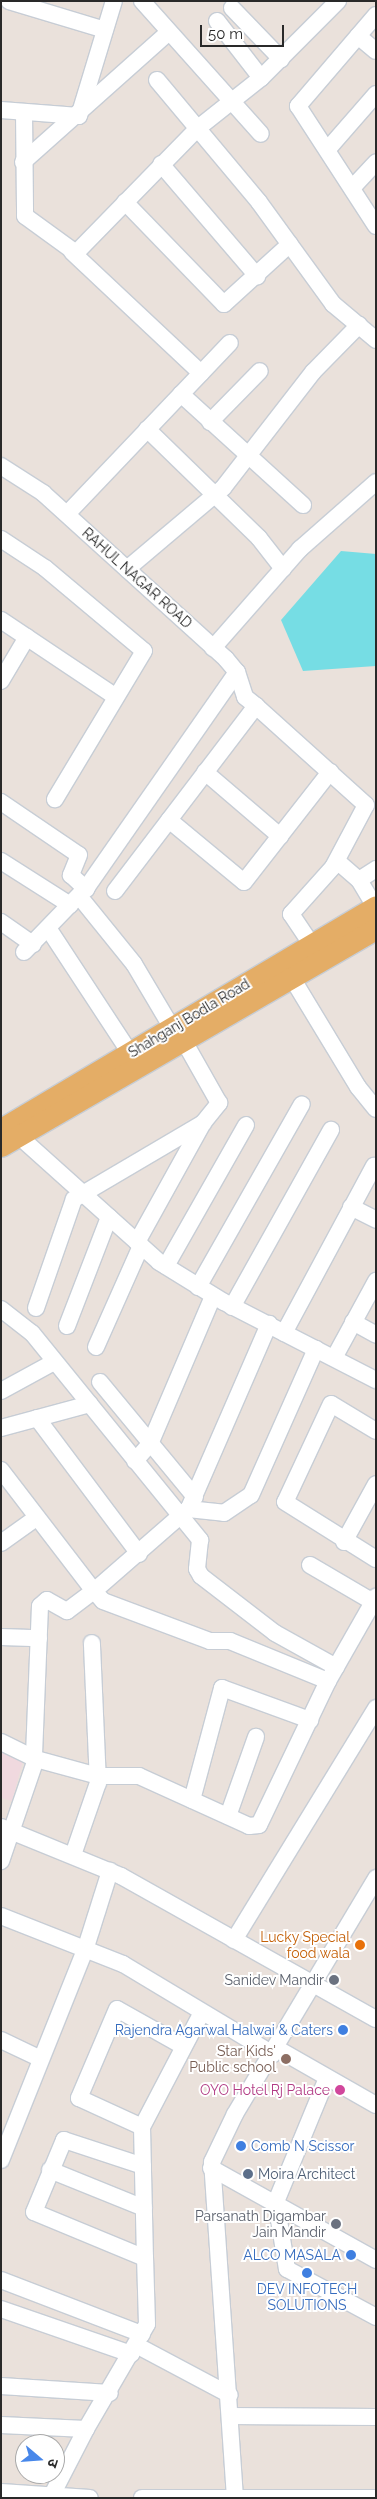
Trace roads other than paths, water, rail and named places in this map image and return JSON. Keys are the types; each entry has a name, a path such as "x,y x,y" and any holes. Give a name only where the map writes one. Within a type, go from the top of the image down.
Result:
{"main road":[{"name":"Shahganj Bodla Road","path":"7,1134 224,1008 312,945 375,906"},
{"name":"Shahganj Bodla Road","path":"224,1008 292,978 376,929"},
{"name":"Shahganj Bodla Road","path":"7,1134 130,1053 178,1036"}],"street":[{"path":"9,1 105,30"},
{"path":"79,116 114,1"},
{"path":"142,1 261,134"},
{"path":"72,252 78,252 198,128 261,78 338,1"},
{"path":"232,8 281,59"},
{"path":"376,15 298,106 353,187 376,226"},
{"path":"217,21 261,78"},
{"path":"23,162 79,116 170,32"},
{"path":"358,36 376,51"},
{"path":"157,80 198,128 290,244 333,304 376,340"},
{"path":"328,149 376,94"},
{"path":"1,110 79,116"},
{"path":"24,112 23,162 26,219 72,252 201,373"},
{"path":"353,187 376,162"},
{"path":"162,164 257,276"},
{"path":"125,202 220,302 229,302 290,244"},
{"path":"127,569 214,497 247,458 313,372 359,325"},
{"path":"66,514 230,343"},
{"path":"210,422 260,371"},
{"path":"181,394 247,458 303,505"},
{"path":"147,430 214,497 259,538 283,569"},
{"name":"RAHUL NAGAR ROAD","path":"1,466 66,514 213,648 237,672 245,697 366,806 337,861"},
{"path":"213,648 283,569 376,482"},
{"path":"1,539 45,568 144,651 54,799"},
{"path":"1,620 116,697"},
{"path":"1,681 27,637"},
{"path":"1,922 28,948 48,928 78,896 237,672"},
{"path":"115,891 256,706"},
{"path":"205,772 280,836"},
{"path":"169,820 244,882 330,772"},
{"path":"1,802 79,855 71,874 78,896 134,964 219,1100 203,1123 139,1244 96,1347"},
{"path":"1,860 78,896"},
{"path":"312,945 292,914 337,861 359,880 375,906"},
{"path":"359,880 376,869"},
{"path":"48,928 130,1053"},
{"path":"292,978 358,1088 376,1109"},
{"path":"198,1286 302,1104"},
{"path":"36,1308 74,1198 203,1123"},
{"path":"166,1266 246,1126"},
{"path":"232,1307 331,1130"},
{"path":"7,1134 82,1193 166,1266 232,1307 269,1324 376,1380"},
{"path":"284,1333 374,1166"},
{"path":"351,1207 376,1220"},
{"path":"66,1326 109,1217"},
{"path":"334,1358 376,1281"},
{"path":"136,1461 150,1444 213,1296"},
{"path":"1,1309 28,1328 136,1461 188,1508 224,1512 251,1495 316,1349"},
{"path":"354,1322 376,1335"},
{"path":"1,1862 7,1828 35,1757 42,1603 47,1600 67,1611 139,1554 188,1508 269,1324"},
{"path":"1,1391 54,1362"},
{"path":"100,1382 150,1444 188,1508 201,1541 197,1569 200,1576 332,1674"},
{"path":"1,1428 90,1404"},
{"path":"376,1431 332,1404 285,1498 289,1508 344,1542 376,1559"},
{"path":"37,1418 139,1554"},
{"path":"3,1476 103,1601 210,1641 230,1641 332,1674"},
{"path":"344,1542 376,1484"},
{"path":"1,1543 36,1518"},
{"path":"1,1742 35,1757 98,1776 139,1776 249,1826 262,1823 332,1674 374,1600 310,1565"},
{"path":"1,1637 39,1638"},
{"path":"73,1855 98,1776 92,1643"},
{"path":"192,1800 222,1688 310,1720"},
{"path":"234,1940 376,1708"},
{"path":"228,1816 256,1737"},
{"path":"7,1828 110,1871 376,2019"},
{"path":"1,2160 86,1947 110,1871"},
{"path":"235,2497 230,2396 211,2168 235,2114 315,1984 376,1878"},
{"path":"1,1916 86,1947 123,1964 201,2014 376,2105"},
{"path":"142,2127 79,2096 114,2013 121,2010 181,2045"},
{"path":"52,2493 86,2429 110,2393 147,2324 142,2127 181,2045 201,2014"},
{"path":"1,2040 42,2059"},
{"path":"327,2078 276,2202 289,2274 376,2317"},
{"path":"143,2166 68,2139 60,2144 34,2212 145,2258"},
{"path":"211,2168 276,2202 376,2260"},
{"path":"50,2170 144,2208"},
{"path":"1,2280 136,2344 230,2396"},
{"path":"1,2309 136,2344"},
{"path":"1,2386 110,2393"},
{"path":"230,2416 376,2417"},
{"path":"1,2425 86,2429"},
{"path":"1,2492 52,2493 90,2498"},
{"path":"142,2498 376,2498"}],"water":[{"path":"341,551 376,554 376,666 303,671 281,620"}],"place":[{"name":"Lucky Special food wala","path":"360,1945"},
{"name":"Sanidev Mandir","path":"334,1980"},
{"name":"Rajendra Agarwal Halwai & Caters","path":"343,2030"},
{"name":"Star Kids' Public school","path":"286,2059"},
{"name":"OYO Hotel Rj Palace","path":"340,2090"},
{"name":"Comb N Scissor","path":"241,2146"},
{"name":"Moira Architect","path":"248,2174"},
{"name":"Parsanath Digambar Jain Mandir","path":"336,2224"},
{"name":"ALCO MASALA","path":"351,2255"},
{"name":"DEV INFOTECH SOLUTIONS","path":"307,2273"}]}
